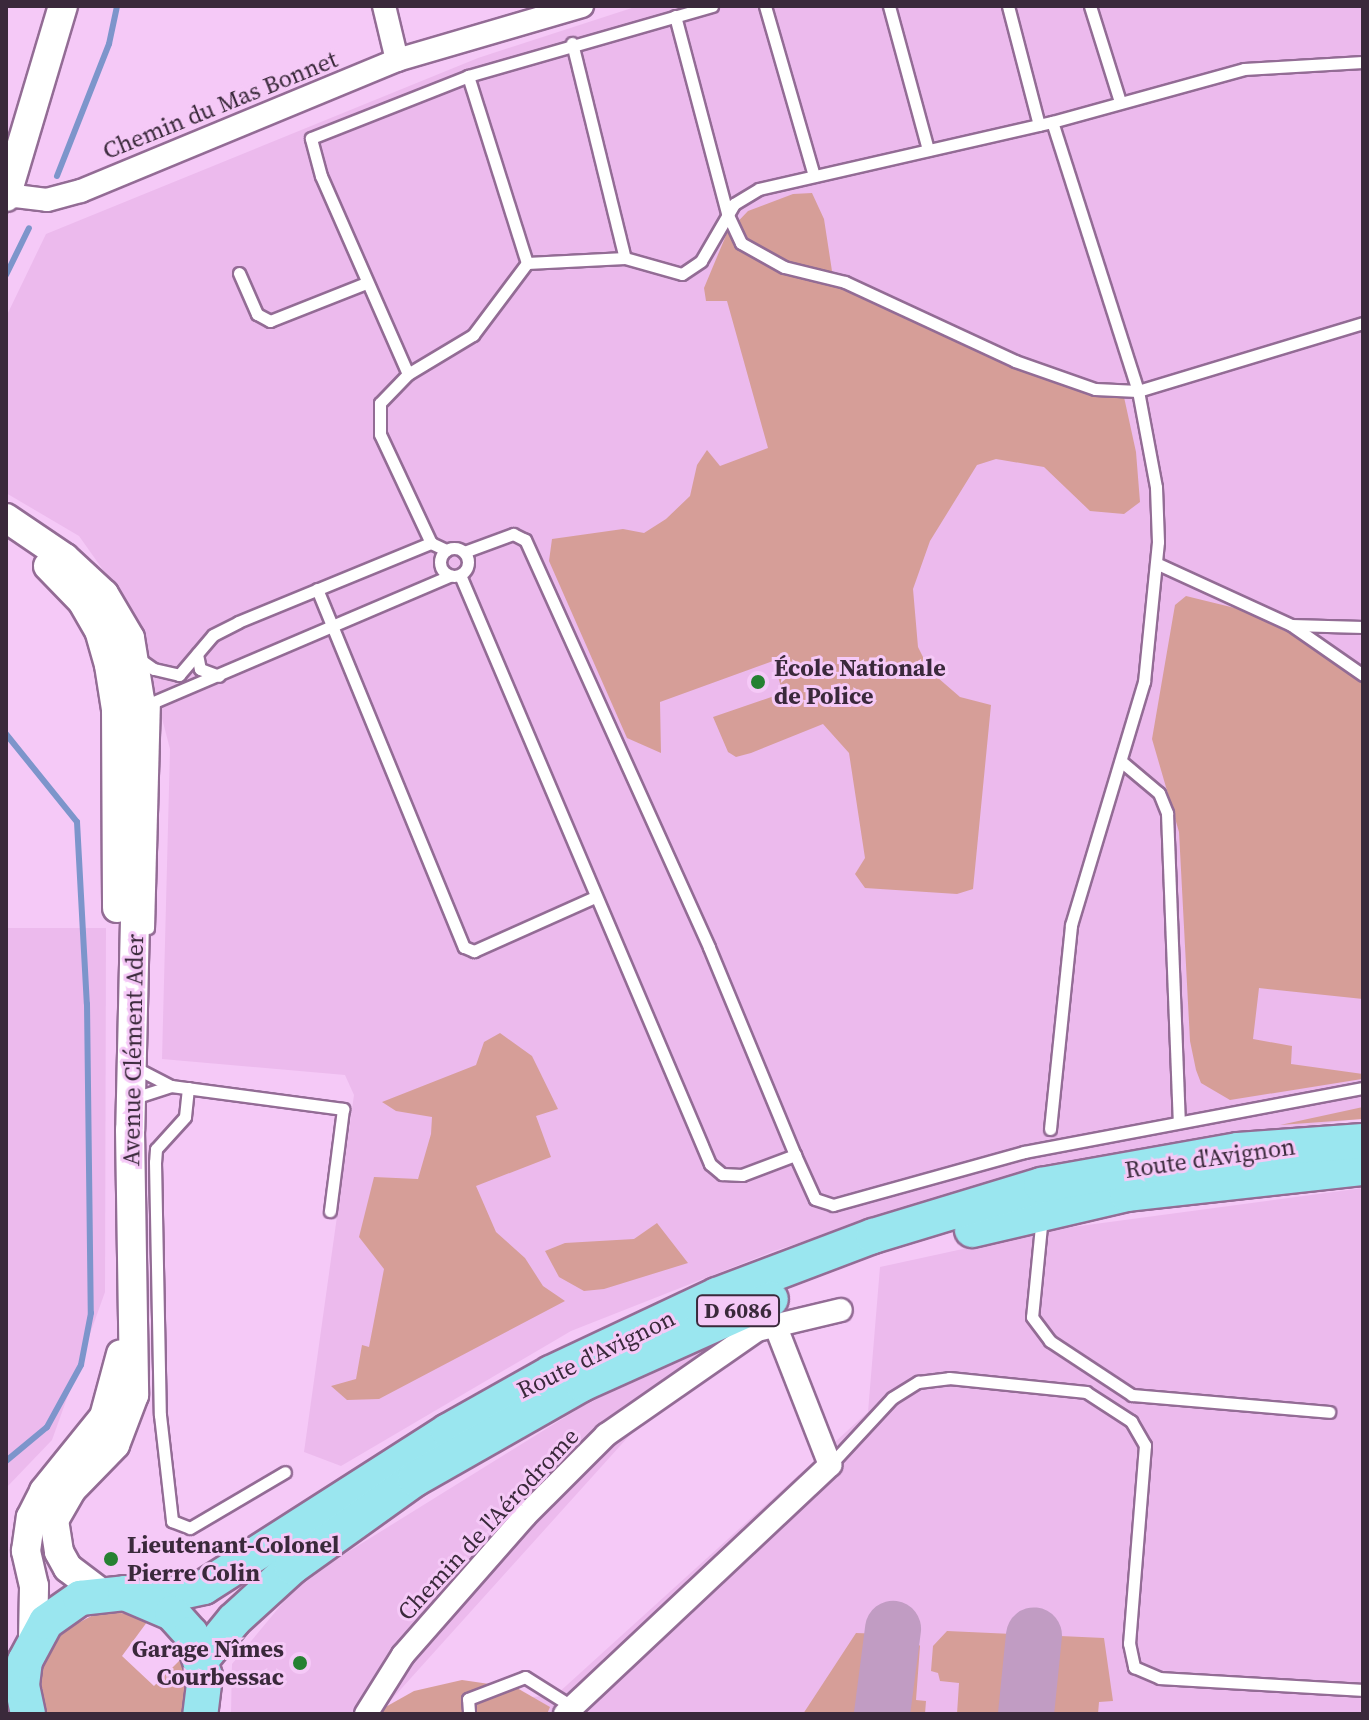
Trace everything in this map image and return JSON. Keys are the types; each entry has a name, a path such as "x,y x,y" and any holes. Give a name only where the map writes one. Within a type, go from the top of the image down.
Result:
{"main road":[{"name":"Route d'Avignon","path":"149,1599 204,1587 448,1431 551,1373 731,1289 873,1236 1041,1185 1238,1150 1363,1141"},
{"name":"Route d'Avignon","path":"202,1659 234,1620 292,1567 415,1479 582,1384 736,1312 867,1262 997,1222 1189,1184 1363,1168"},
{"path":"25,1712 22,1685 33,1640 61,1608 101,1593 149,1599 181,1623 202,1659 205,1694 200,1714"}],"street":[{"path":"6,196 63,6"},
{"path":"384,6 397,60"},
{"name":"Chemin du Mas Bonnet","path":"6,196 47,200 81,191 397,60 581,6"},
{"name":"Avenue Clément Ader","path":"6,518 104,594 130,638 147,701 131,1098 134,1395 115,1445 72,1489 54,1520 59,1552 68,1568 101,1593"},
{"name":"Avenue Clément Ader","path":"6,534 67,584 99,630 116,709 120,1369 94,1434 36,1503 26,1551 34,1586 33,1640"},
{"name":"Chemin de l'Aérodrome","path":"366,1714 398,1662 579,1459 705,1364 775,1325 841,1310"},
{"path":"568,1710 830,1465 775,1325"}],"lane":[{"path":"408,374 321,176 311,138 468,76 572,43 712,6"},
{"path":"765,6 814,176"},
{"path":"889,6 928,150"},
{"path":"1008,6 1039,125"},
{"path":"1090,6 1120,102"},
{"path":"675,16 727,213 741,243 784,267 845,282 1070,382 1138,391 1363,323"},
{"path":"572,43 625,258"},
{"path":"1363,62 1261,66 1052,122 759,189 740,198 727,213 692,270 673,274 625,258 527,263 466,341 408,374 386,394 377,417 431,543 446,550 464,552 513,534 525,540 709,947 815,1199 833,1205 1024,1152 1363,1088"},
{"path":"468,76 527,263"},
{"path":"1050,1129 1071,925 1144,682 1158,564 1156,487 1138,391 1052,122"},
{"path":"239,273 257,314 270,321 366,283"},
{"path":"132,653 169,675 183,672 213,635 431,543"},
{"path":"446,550 439,562 455,576 710,1164 722,1174 742,1175 795,1155"},
{"path":"99,630 113,637 123,659 125,689 130,698 147,701 220,676 455,576 468,565 464,552"},
{"path":"1158,564 1291,625 1363,675"},
{"path":"317,589 464,947 474,951 595,897"},
{"path":"1291,625 1363,627"},
{"path":"197,654 200,669 220,676"},
{"path":"1122,762 1159,793 1167,813 1179,1121"},
{"path":"132,1066 171,1086 343,1109 330,1211"},
{"path":"131,1098 171,1086"},
{"path":"188,1088 185,1117 156,1149 155,1162 155,1313 172,1521 190,1528 285,1472"},
{"path":"1041,1226 1032,1317 1050,1341 1132,1395 1329,1412"},
{"path":"830,1465 892,1398 918,1382 949,1378 1086,1392 1131,1421 1145,1445 1129,1643 1134,1667 1160,1678 1363,1690"},
{"path":"469,1712 468,1699 525,1677 568,1710"}],"shaded area":[{"name":"École Nationale de Police","path":"638,6 1363,6 1363,1118 1040,1165 774,1251 571,1331 341,1466 304,1452 354,1095 345,1075 162,1059 170,749 135,615 79,536 6,493 6,317 46,234 478,58"},
{"path":"812,193 824,219 834,284 957,342 1077,388 1124,397 1136,452 1140,502 1124,514 1090,511 1044,467 996,459 977,465 930,541 913,589 918,647 930,671 960,697 991,705 973,889 957,894 865,888 855,874 865,858 849,753 823,724 751,753 736,757 728,752 713,717 783,693 773,661 660,702 661,753 627,738 549,561 552,539 623,529 644,533 666,519 690,496 697,465 707,450 720,466 768,448 727,301 706,301 704,288 727,233 748,211 793,194"},
{"path":"1186,596 1239,609 1312,644 1363,683 1363,999 1259,988 1253,1039 1292,1046 1291,1064 1363,1074 1362,1079 1230,1100 1201,1083 1196,1070 1190,1041 1179,832 1152,739 1175,605"},
{"path":"6,928 106,928 105,1292 52,1440 6,1488"},
{"path":"500,1033 532,1056 558,1109 536,1116 551,1157 476,1186 496,1232 525,1258 543,1286 565,1301 379,1399 347,1400 331,1386 356,1379 362,1345 369,1347 384,1269 359,1237 374,1177 418,1179 431,1134 432,1117 396,1111 382,1102 476,1065 484,1042"},
{"path":"1363,1107 1363,1119 1280,1125"},
{"path":"1363,1188 1363,1714 231,1714 232,1664 301,1581 583,1406 720,1335 383,1709 556,1695 868,1412 880,1267 1050,1230"},
{"path":"657,1223 688,1263 604,1289 584,1291 559,1277 545,1251 565,1243 634,1239"},
{"path":"103,1610 150,1618 122,1656 154,1686 184,1656 190,1680 183,1714 46,1714 40,1674 47,1651 61,1632"},
{"path":"947,1631 1104,1638 1113,1701 1099,1702 1098,1714 957,1714 959,1683 940,1681 938,1673 931,1671 933,1646"},
{"path":"856,1633 911,1635 920,1646 916,1700 926,1701 925,1714 803,1714"},
{"path":"462,1680 517,1688 550,1707 547,1714 373,1714 414,1691"}],"waterway":[{"path":"57,176 109,44 117,6"},
{"path":"6,275 29,228"},
{"path":"6,734 77,822 87,1004 91,1313 81,1365 47,1427 6,1461"}],"taxiway":[{"path":"882,1714 893,1629"},
{"path":"1026,1714 1034,1635"}],"place":[{"name":"École Nationale de Police","path":"758,682"},
{"name":"Lieutenant-Colonel Pierre Colin","path":"111,1559"},
{"name":"Garage Nîmes Courbessac","path":"300,1663"}]}
